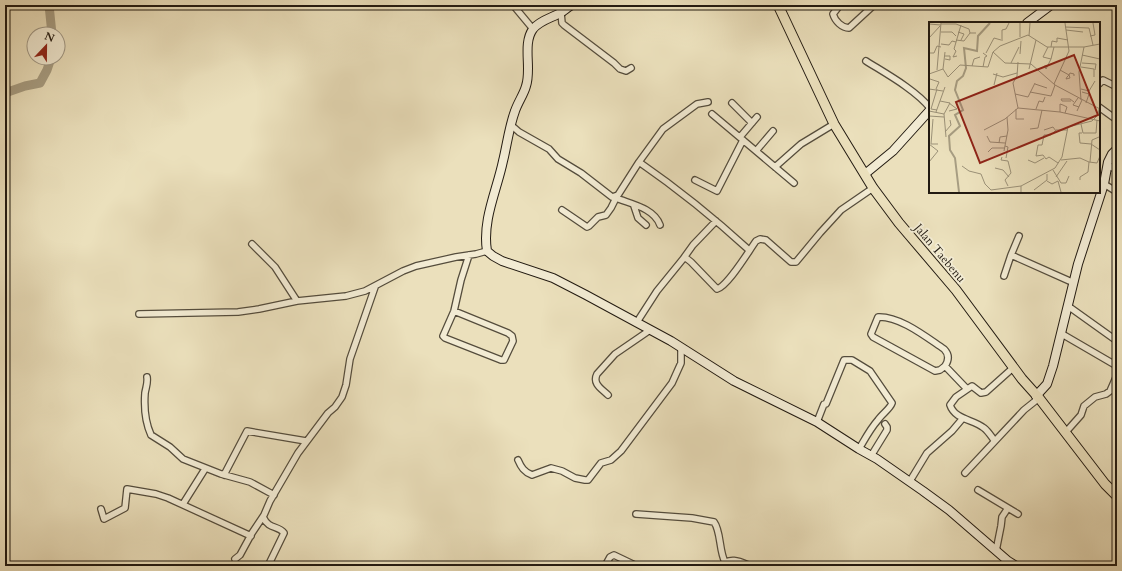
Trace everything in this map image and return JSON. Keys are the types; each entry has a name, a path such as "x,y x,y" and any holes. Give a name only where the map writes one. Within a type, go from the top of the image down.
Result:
{"main road":[{"name":"Jalan Taebenu","path":"778,5 834,124 873,188 899,223 956,290 1105,484 1117,496"}],"street":[{"path":"513,5 533,29"},
{"path":"487,251 487,233 490,207 501,174 514,111 527,84 529,59 527,50 530,36 533,29 537,25 553,15 561,13 572,5"},
{"path":"840,5 833,14 834,18 841,25 848,28 874,5"},
{"path":"1028,22 1051,5"},
{"path":"561,13 564,25 620,69 626,71 631,68"},
{"path":"866,60 910,90 926,103 929,108"},
{"path":"1100,83 1103,80 1117,87"},
{"path":"562,210 587,227 598,217 606,214 639,162 659,134 668,125 697,104 708,102"},
{"path":"732,103 752,123"},
{"path":"1100,108 1117,120"},
{"path":"865,174 893,151 929,110"},
{"path":"712,114 794,182"},
{"path":"695,180 717,191 741,138 757,117"},
{"path":"775,167 801,144 834,124"},
{"path":"511,125 519,132 549,149 558,159 581,173 609,196 616,197 654,215 658,218 660,224"},
{"path":"756,151 773,131"},
{"path":"965,473 994,440 1038,397 1047,384 1062,334 1083,248 1104,184 1107,165 1112,154 1117,149"},
{"path":"639,162 677,189 749,250"},
{"path":"1107,165 1117,170"},
{"path":"1104,184 1117,192"},
{"path":"684,259 686,258 691,262 717,289 722,287 730,278 749,250 758,240 762,238 791,262 798,261 820,233 841,210 873,188"},
{"path":"634,206 638,218 646,225"},
{"path":"637,322 657,292 684,259 693,245 716,221"},
{"path":"1004,276 1019,236"},
{"path":"252,244 275,268 297,301"},
{"path":"139,314 238,312 297,301 346,296 374,287 409,269 487,251"},
{"path":"487,251 502,261 553,278 637,322 734,381 817,422 910,481 949,510 1016,566"},
{"path":"454,311 512,336 513,341 504,360 443,337 443,332 454,311 460,280 469,255"},
{"path":"1011,255 1074,283"},
{"path":"235,559 240,555 306,441 342,397 346,385 350,359 374,287"},
{"path":"1068,306 1117,341"},
{"path":"878,317 889,317 894,319 908,326 944,349 948,355 945,366 940,370 935,371 873,337 871,334 878,317"},
{"path":"608,395 596,383 595,378 597,374 615,354 650,330"},
{"path":"1062,334 1117,366"},
{"path":"518,460 521,468 532,475 552,468 562,471 575,478 588,480 601,463 615,457 621,451 672,383 681,363 681,348"},
{"path":"817,422 844,360 852,360 870,371 892,403 870,430 859,449"},
{"path":"945,366 967,389"},
{"path":"994,440 984,428 955,413 950,405 956,396 972,386 981,393 986,392 1014,367"},
{"path":"1065,433 1081,415 1084,406 1095,397 1106,394 1110,390 1117,375"},
{"path":"147,377 145,414 151,435 170,447 183,459 205,469 250,482 274,495"},
{"path":"910,481 927,453 952,431 963,418"},
{"path":"871,456 887,430 885,424"},
{"path":"224,475 247,431 306,441"},
{"path":"183,504 205,469"},
{"path":"101,509 104,519 125,508 127,489 156,494 183,504 250,536"},
{"path":"978,490 1018,514"},
{"path":"996,550 1002,517 1008,508"},
{"path":"636,514 692,518 714,522 723,564 734,560 751,566"},
{"path":"262,517 270,526 281,529 284,533 268,566"},
{"path":"605,566 610,557 614,555 637,566"}],"waterway":[{"path":"49,5 51,26"},
{"path":"5,93 25,86 40,83 48,66"}]}
